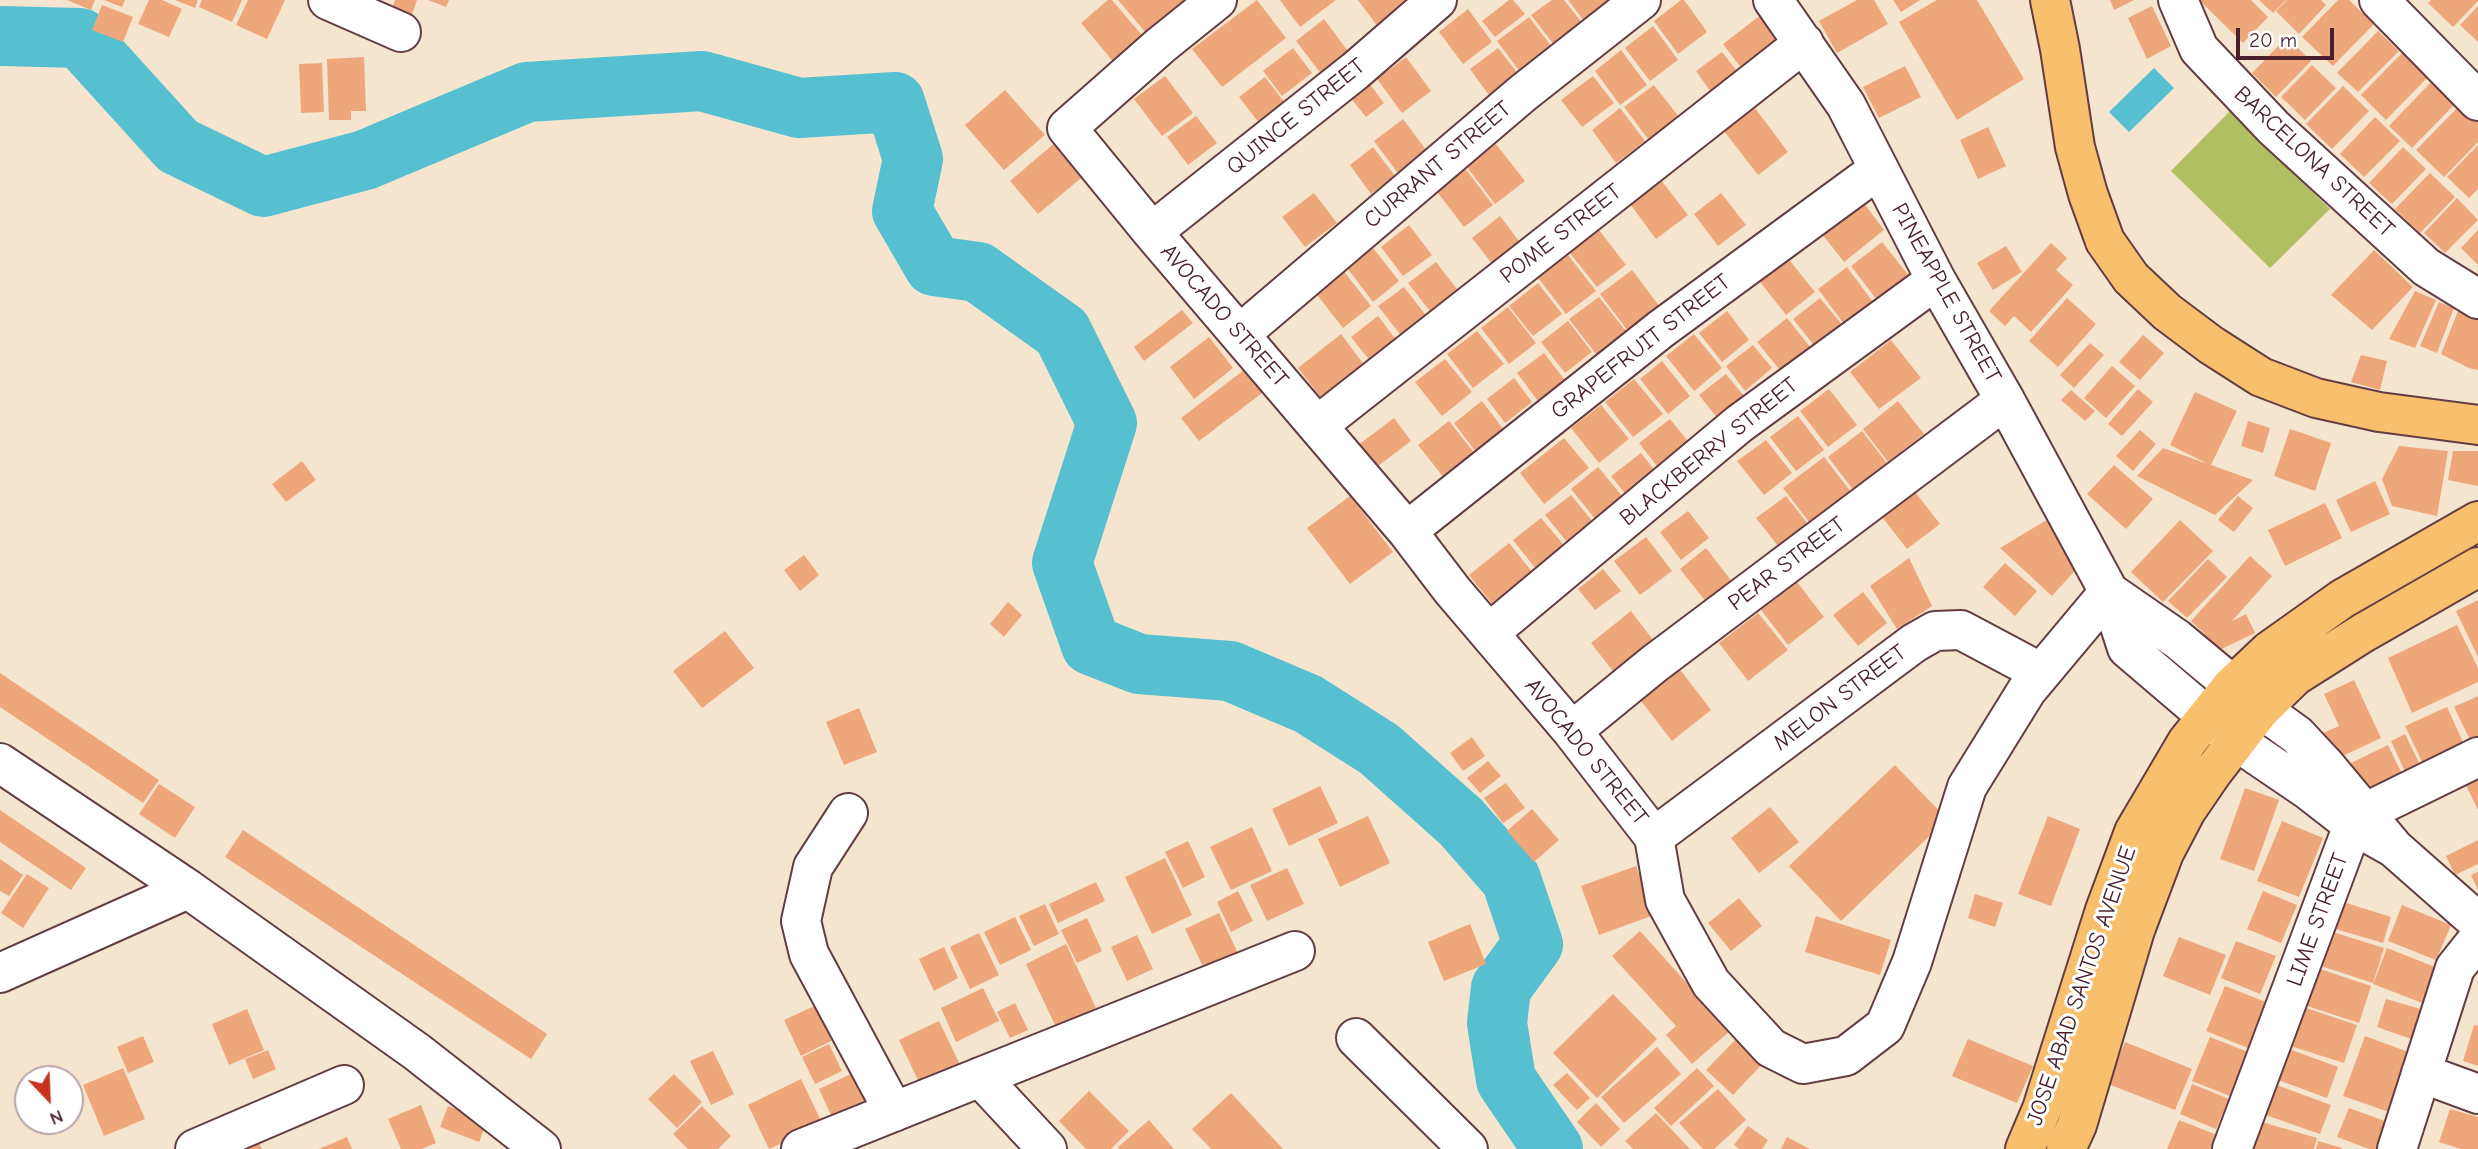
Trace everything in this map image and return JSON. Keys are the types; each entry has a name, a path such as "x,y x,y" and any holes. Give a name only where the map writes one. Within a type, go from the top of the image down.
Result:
{"main road":[{"path":"2050,0 2075,146 2088,194 2105,241 2131,278 2167,312 2260,377 2316,398 2366,410 2478,425"},
{"name":"JOSE ABAD SANTOS AVENUE","path":"2066,1149 2077,1125 2135,930 2164,853 2186,811 2221,729 2247,698 2269,652 2342,599 2478,522"},
{"name":"JOSE ABAD SANTOS AVENUE","path":"2247,698 2295,676 2362,632 2478,567"},
{"name":"JOSE ABAD SANTOS AVENUE","path":"2025,1149 2042,1109 2105,910 2134,832 2184,747 2221,729"}],"street":[{"path":"328,0 401,32"},
{"name":"AVOCADO STREET","path":"1217,0 1067,128 1572,731 1654,837 1665,900 1712,983 1771,1048 1803,1063 1846,1056 1885,1026 1912,962 1967,787 2040,673 2109,592"},
{"name":"QUINCE STREET","path":"1152,232 1355,71 1437,0"},
{"name":"CURRANT STREET","path":"1240,334 1523,93 1641,0"},
{"name":"PINEAPPLE STREET","path":"1773,0 1846,105 1936,280 2005,400 2109,592 2127,648 2221,729 2308,790 2359,819"},
{"name":"BARCELONA STREET","path":"2178,0 2199,49 2273,128 2426,267 2478,299"},
{"path":"2379,0 2478,101"},
{"name":"POME STREET","path":"1318,425 1804,43"},
{"name":"GRAPEFRUIT STREET","path":"1406,531 1661,330 1879,169"},
{"name":"BLACKBERRY STREET","path":"1489,633 1739,424 1936,280"},
{"name":"PEAR STREET","path":"1572,731 1654,664 2005,400"},
{"name":"PINEAPPLE STREET","path":"2109,592 2177,639 2247,698 2297,735 2325,765 2359,819"},
{"name":"MELON STREET","path":"1654,837 1914,643 1935,631 1961,630 2040,673"},
{"path":"2478,757 2359,819 2478,922"},
{"path":"0,763 188,888 416,1052 541,1149"},
{"path":"848,813 813,867 801,921 809,954 894,1112"},
{"name":"LIME STREET","path":"2232,1149 2359,819"},
{"path":"10,958 188,888"},
{"path":"2398,1149 2455,968 2478,939"},
{"path":"801,1149 1295,951"},
{"path":"1356,1038 1468,1149"},
{"path":"2421,1073 2478,1094"},
{"path":"980,1077 1047,1149"},
{"path":"195,1149 344,1085"}],"green space":[{"path":"2230,111 2330,209 2270,268 2171,171"}],"water":[{"path":"2154,68 2174,88 2129,132 2109,112"}],"building":[{"path":"67,0 95,0 91,10"},
{"path":"104,0 125,0 122,7"},
{"path":"149,0 162,0 182,9 169,37 138,24"},
{"path":"175,0 198,0 195,8"},
{"path":"202,0 242,0 232,22 199,7"},
{"path":"248,0 285,0 267,39 236,25"},
{"path":"395,0 417,0 412,14 393,6"},
{"path":"428,0 449,0 446,7"},
{"path":"1108,0 1112,0 1146,40 1116,65 1081,23"},
{"path":"1118,0 1202,0 1153,41"},
{"path":"1257,0 1286,38 1222,87 1192,49"},
{"path":"1280,0 1336,0 1300,27"},
{"path":"1358,0 1407,0 1412,7 1381,31"},
{"path":"1509,0 1513,0 1525,14 1495,37 1482,21"},
{"path":"1552,0 1564,0 1583,24 1555,46 1531,15"},
{"path":"1568,0 1611,0 1587,25"},
{"path":"1684,0 1707,32 1678,54 1654,21"},
{"path":"1857,0 1874,0 1888,24 1837,53 1819,21"},
{"path":"1893,0 1920,0 1901,12"},
{"path":"1937,0 1977,0 2024,79 1957,120 1899,22"},
{"path":"2110,0 2134,0 2114,10"},
{"path":"2199,0 2251,0 2268,17 2243,43"},
{"path":"2259,0 2286,0 2273,13"},
{"path":"2287,0 2321,0 2326,5 2299,34 2276,11"},
{"path":"2338,0 2349,0 2374,24 2333,66 2302,37"},
{"path":"2431,0 2478,1 2453,27 2428,3"},
{"path":"102,5 133,17 123,42 92,30"},
{"path":"2152,6 2171,46 2147,59 2128,18"},
{"path":"2478,6 2478,42 2460,25"},
{"path":"1468,9 1492,42 1463,64 1439,32"},
{"path":"1766,11 1788,40 1745,73 1723,44"},
{"path":"1529,17 1555,51 1523,76 1497,41"},
{"path":"1324,19 1350,54 1322,75 1296,41"},
{"path":"1653,26 1678,60 1650,81 1625,48"},
{"path":"2378,31 2399,51 2358,92 2337,73"},
{"path":"2287,37 2311,61 2276,97 2252,73"},
{"path":"1293,48 1312,73 1282,96 1263,71"},
{"path":"1498,48 1523,80 1494,102 1470,69"},
{"path":"1621,50 1647,85 1620,105 1595,71"},
{"path":"1722,52 1740,75 1713,95 1696,71"},
{"path":"2403,52 2429,76 2386,120 2361,95"},
{"path":"364,57 366,111 351,111 351,120 329,120 327,59"},
{"path":"1406,57 1431,91 1402,113 1377,79"},
{"path":"322,63 324,112 301,113 299,64"},
{"path":"2312,65 2336,88 2305,120 2281,97"},
{"path":"1905,66 1921,97 1879,118 1863,87"},
{"path":"1165,76 1193,113 1162,136 1134,99"},
{"path":"1593,76 1614,103 1582,127 1561,100"},
{"path":"1265,77 1289,108 1263,128 1239,97"},
{"path":"2433,80 2457,102 2412,148 2389,126"},
{"path":"1369,83 1384,103 1366,117 1350,97"},
{"path":"1654,85 1679,117 1649,140 1624,107"},
{"path":"2343,86 2369,111 2332,149 2306,124"},
{"path":"1005,90 1045,135 1004,170 965,125"},
{"path":"2460,105 2478,122 2478,142 2444,177 2416,150"},
{"path":"1620,108 1645,141 1616,163 1592,130"},
{"path":"1755,108 1788,152 1758,175 1724,131"},
{"path":"1196,116 1217,143 1188,165 1167,137"},
{"path":"2375,117 2400,141 2364,177 2340,154"},
{"path":"1403,119 1429,154 1400,176 1374,141"},
{"path":"1988,127 2006,166 1978,179 1960,140"},
{"path":"1057,141 1086,174 1038,214 1010,181"},
{"path":"1496,144 1525,181 1495,204 1467,167"},
{"path":"2478,145 2478,189 2469,198 2447,177"},
{"path":"1373,147 1395,176 1371,194 1350,165"},
{"path":"2403,147 2426,169 2392,204 2369,183"},
{"path":"1464,167 1493,205 1464,227 1435,189"},
{"path":"2430,173 2455,197 2420,233 2395,209"},
{"path":"1661,180 1688,215 1656,239 1630,204"},
{"path":"1314,193 1337,223 1305,247 1282,217"},
{"path":"1721,193 1746,225 1718,246 1694,214"},
{"path":"2457,198 2478,220 2445,253 2424,233"},
{"path":"1863,202 1884,230 1844,262 1822,234"},
{"path":"1500,216 1525,249 1497,270 1472,238"},
{"path":"1409,225 1432,255 1403,276 1381,247"},
{"path":"1599,230 1626,265 1597,287 1569,252"},
{"path":"2478,230 2478,265 2461,248"},
{"path":"1882,242 1909,276 1877,300 1851,266"},
{"path":"2051,243 2067,258 2056,270 2073,285 2031,332 2014,316 2005,326 1989,311"},
{"path":"2006,246 2022,272 1993,290 1977,263"},
{"path":"1373,248 1399,281 1373,302 1347,268"},
{"path":"2374,250 2413,287 2372,330 2331,295"},
{"path":"1568,255 1596,291 1566,314 1538,278"},
{"path":"1786,256 1815,292 1786,315 1757,278"},
{"path":"1436,262 1460,293 1433,315 1408,283"},
{"path":"1847,267 1879,310 1850,332 1818,289"},
{"path":"1342,269 1371,306 1343,328 1314,291"},
{"path":"1632,270 1663,311 1631,335 1600,294"},
{"path":"1538,283 1562,314 1533,336 1509,306"},
{"path":"1404,287 1428,318 1403,338 1378,306"},
{"path":"2415,291 2436,300 2415,348 2389,339"},
{"path":"1599,297 1629,335 1599,358 1569,319"},
{"path":"1820,298 1848,332 1821,354 1793,319"},
{"path":"2067,298 2096,324 2058,367 2029,341"},
{"path":"2439,302 2454,308 2437,353 2420,346"},
{"path":"1508,307 1536,343 1509,364 1481,328"},
{"path":"1182,310 1193,323 1144,361 1134,347"},
{"path":"1727,311 1749,340 1722,362 1699,333"},
{"path":"2458,311 2478,315 2478,370 2441,354"},
{"path":"1378,316 1397,341 1371,362 1351,337"},
{"path":"1787,318 1818,357 1789,381 1757,342"},
{"path":"1568,321 1592,352 1565,373 1541,342"},
{"path":"1477,331 1504,364 1473,388 1447,354"},
{"path":"1341,334 1368,370 1325,403 1298,368"},
{"path":"1694,334 1722,368 1694,391 1666,356"},
{"path":"2143,335 2164,353 2140,380 2119,362"},
{"path":"1209,337 1233,368 1194,399 1170,367"},
{"path":"1891,340 1921,378 1879,409 1850,372"},
{"path":"2090,343 2104,355 2074,388 2060,375"},
{"path":"1753,345 1772,368 1745,391 1726,366"},
{"path":"1544,353 1571,388 1544,409 1517,373"},
{"path":"2361,355 2387,361 2380,390 2351,382"},
{"path":"1445,359 1472,392 1442,416 1415,382"},
{"path":"1662,361 1690,396 1668,414 1640,379"},
{"path":"2112,366 2135,386 2106,418 2084,398"},
{"path":"1248,367 1266,390 1199,441 1181,418"},
{"path":"1726,374 1753,407 1726,429 1699,395"},
{"path":"1514,378 1532,402 1505,423 1487,399"},
{"path":"1634,379 1663,414 1633,437 1605,402"},
{"path":"1829,389 1857,425 1828,447 1800,411"},
{"path":"2138,389 2153,402 2122,436 2108,424"},
{"path":"2071,390 2095,411 2085,421 2061,400"},
{"path":"2195,392 2237,411 2211,465 2253,480 2215,515 2137,476 2163,448 2208,464 2170,445"},
{"path":"1482,401 1507,434 1479,456 1454,423"},
{"path":"1898,401 1924,434 1888,462 1863,429"},
{"path":"1601,405 1629,439 1599,463 1571,428"},
{"path":"1798,416 1824,450 1796,471 1770,437"},
{"path":"1394,418 1411,441 1374,469 1357,446"},
{"path":"1670,419 1695,450 1664,475 1639,443"},
{"path":"1449,421 1479,459 1448,483 1418,445"},
{"path":"2248,421 2270,428 2263,453 2241,446"},
{"path":"2290,429 2331,443 2315,491 2274,476"},
{"path":"2140,430 2156,444 2133,471 2116,456"},
{"path":"1862,431 1889,466 1855,492 1828,457"},
{"path":"1564,438 1589,468 1544,504 1520,473"},
{"path":"1766,440 1792,473 1764,495 1737,461"},
{"path":"2399,446 2448,451 2437,516 2392,506 2382,479"},
{"path":"2453,451 2478,451 2478,486 2448,480"},
{"path":"1641,453 1665,483 1635,506 1611,476"},
{"path":"1824,457 1854,496 1813,527 1783,488"},
{"path":"302,461 316,480 286,502 272,484"},
{"path":"2114,465 2153,499 2126,529 2087,494"},
{"path":"1598,467 1628,503 1600,525 1571,489"},
{"path":"2375,481 2390,514 2351,532 2336,500"},
{"path":"1912,488 1940,524 1907,549 1879,513"},
{"path":"1571,495 1597,527 1571,547 1545,515"},
{"path":"1350,496 1393,552 1350,584 1307,528"},
{"path":"1786,496 1808,524 1778,546 1756,518"},
{"path":"2238,496 2253,508 2234,532 2218,520"},
{"path":"2325,503 2342,538 2285,566 2268,530"},
{"path":"1688,511 1709,538 1681,560 1660,532"},
{"path":"2055,515 2081,564 2052,596 2000,548"},
{"path":"1541,518 1569,551 1540,574 1513,540"},
{"path":"2180,520 2213,551 2163,602 2131,572"},
{"path":"1646,537 1672,571 1640,595 1614,561"},
{"path":"1509,543 1537,578 1497,610 1469,575"},
{"path":"1706,548 1733,583 1707,603 1680,569"},
{"path":"804,555 819,575 800,591 784,570"},
{"path":"2250,556 2272,576 2232,621 2246,614 2255,633 2211,654 2202,635 2205,634 2191,621"},
{"path":"1909,558 1932,606 1897,629 1870,586"},
{"path":"2208,559 2227,577 2187,618 2168,601"},
{"path":"2005,563 2037,591 2015,616 1983,587"},
{"path":"1603,569 1621,591 1595,610 1578,589"},
{"path":"1797,582 1824,617 1788,645 1761,610"},
{"path":"1863,592 1887,623 1858,646 1833,615"},
{"path":"2478,600 2478,657 2456,611"},
{"path":"1008,602 1022,615 1004,637 990,624"},
{"path":"1631,611 1656,644 1616,675 1591,643"},
{"path":"1758,613 1788,650 1748,681 1719,643"},
{"path":"2457,625 2478,668 2478,682 2412,713 2388,658"},
{"path":"725,631 754,668 702,708 673,671"},
{"path":"1678,667 1711,710 1672,741 1638,697"},
{"path":"0,673 159,780 143,803 0,707"},
{"path":"2354,680 2381,738 2334,760 2321,734 2339,726 2324,694"},
{"path":"2478,696 2478,738 2471,742 2454,707"},
{"path":"2447,707 2467,751 2426,770 2405,726"},
{"path":"859,708 877,752 844,765 826,722"},
{"path":"2405,734 2422,769 2407,776 2391,741"},
{"path":"1472,737 1485,756 1463,771 1450,753"},
{"path":"2388,745 2405,780 2363,800 2347,765"},
{"path":"1488,761 1501,776 1480,793 1467,778"},
{"path":"2478,764 2478,810 2460,773"},
{"path":"1895,765 1947,819 1841,921 1789,866"},
{"path":"1506,783 1525,808 1503,823 1484,798"},
{"path":"159,784 195,807 175,838 139,814"},
{"path":"1320,786 1338,823 1289,846 1272,809"},
{"path":"2245,788 2279,800 2254,871 2220,859"},
{"path":"1770,807 1799,842 1759,873 1731,838"},
{"path":"1532,809 1559,840 1534,862 1507,831"},
{"path":"0,810 86,868 71,890 0,842"},
{"path":"1368,816 1390,863 1340,887 1318,839"},
{"path":"2048,816 2080,829 2051,906 2018,894"},
{"path":"2282,821 2323,838 2299,897 2257,881"},
{"path":"1252,827 1272,871 1231,890 1210,847"},
{"path":"243,830 547,1034 531,1059 225,857"},
{"path":"2478,840 2478,864 2455,875 2446,856"},
{"path":"1188,841 1205,877 1183,888 1165,852"},
{"path":"1165,858 1192,915 1152,934 1125,877"},
{"path":"0,859 23,875 9,896 0,891"},
{"path":"1636,866 1654,915 1599,935 1581,886"},
{"path":"1287,868 1304,904 1267,921 1250,885"},
{"path":"2478,872 2478,890 2471,875"},
{"path":"27,874 49,888 23,928 1,913"},
{"path":"1096,882 1105,901 1058,923 1049,904"},
{"path":"1238,891 1253,921 1231,932 1217,902"},
{"path":"2263,891 2297,905 2281,943 2247,929"},
{"path":"1975,894 2003,903 1995,927 1968,918"},
{"path":"1739,898 1762,926 1731,951 1708,923"},
{"path":"2337,900 2391,917 2383,943 2329,927"},
{"path":"1045,904 1059,934 1034,946 1019,916"},
{"path":"2402,905 2451,925 2436,960 2388,941"},
{"path":"1219,913 1242,962 1209,979 1185,929"},
{"path":"1816,916 1891,940 1880,975 1805,952"},
{"path":"1015,917 1031,950 1000,965 984,932"},
{"path":"1087,918 1102,951 1077,963 1061,930"},
{"path":"1470,924 1486,964 1444,981 1428,942"},
{"path":"2323,929 2384,948 2373,983 2312,963"},
{"path":"1640,931 1730,1031 1692,1064 1666,1035 1676,1026 1612,956"},
{"path":"979,933 999,975 970,989 950,947"},
{"path":"1137,935 1153,969 1127,981 1111,947"},
{"path":"2179,937 2226,955 2210,995 2163,976"},
{"path":"2236,941 2276,956 2260,994 2221,978"},
{"path":"1066,944 1096,1008 1056,1027 1026,964"},
{"path":"944,947 958,978 934,991 919,959"},
{"path":"2387,948 2440,969 2425,1004 2373,984"},
{"path":"2308,965 2371,986 2359,1023 2295,1002"},
{"path":"2225,986 2271,1004 2253,1050 2206,1031"},
{"path":"983,988 999,1021 956,1042 941,1008"},
{"path":"1613,994 1657,1039 1597,1098 1553,1053"},
{"path":"2386,999 2424,1010 2414,1040 2377,1027"},
{"path":"1015,1003 1028,1030 1010,1038 997,1012"},
{"path":"819,1004 835,1039 801,1056 784,1020"},
{"path":"2294,1004 2357,1025 2344,1063 2281,1043"},
{"path":"247,1009 264,1050 229,1065 212,1024"},
{"path":"939,1021 965,1075 925,1095 899,1040"},
{"path":"2474,1025 2478,1026 2478,1066 2463,1061"},
{"path":"143,1036 154,1062 128,1073 117,1047"},
{"path":"1739,1036 1765,1061 1733,1095 1706,1070"},
{"path":"2365,1036 2411,1053 2389,1112 2343,1096"},
{"path":"2210,1037 2253,1054 2235,1098 2192,1081"},
{"path":"1968,1039 2033,1066 2017,1103 1952,1076"},
{"path":"2125,1042 2192,1069 2175,1110 2108,1084"},
{"path":"829,1044 842,1071 815,1084 802,1057"},
{"path":"1657,1047 1681,1074 1624,1123 1601,1097"},
{"path":"2289,1049 2338,1067 2327,1098 2278,1080"},
{"path":"268,1050 276,1069 253,1079 245,1059"},
{"path":"713,1051 734,1094 711,1105 690,1061"},
{"path":"123,1068 145,1119 104,1136 84,1085"},
{"path":"1697,1068 1714,1086 1671,1126 1654,1108"},
{"path":"853,1073 873,1114 838,1130 819,1089"},
{"path":"1567,1073 1590,1098 1577,1110 1553,1085"},
{"path":"674,1074 702,1102 677,1128 648,1099"},
{"path":"801,1079 823,1125 769,1149 748,1105"},
{"path":"2266,1081 2331,1105 2320,1134 2254,1111"},
{"path":"2192,1084 2229,1099 2216,1129 2180,1114"},
{"path":"1718,1089 1746,1120 1714,1149 1703,1149 1679,1123"},
{"path":"1089,1091 1129,1131 1111,1149 1086,1149 1059,1121"},
{"path":"1231,1093 1283,1149 1211,1149 1192,1129"},
{"path":"1596,1103 1620,1129 1601,1147 1577,1122"},
{"path":"421,1105 436,1143 422,1149 401,1149 388,1119"},
{"path":"448,1106 487,1121 479,1142 440,1127"},
{"path":"702,1106 731,1136 718,1149 688,1149 673,1134"},
{"path":"2349,1108 2393,1124 2383,1149 2369,1149 2337,1137"},
{"path":"2450,1109 2478,1117 2478,1149 2461,1149 2439,1142"},
{"path":"1656,1113 1690,1149 1633,1149 1625,1141"},
{"path":"1149,1120 1174,1149 1119,1149 1118,1147"},
{"path":"2179,1120 2227,1139 2223,1149 2167,1149"},
{"path":"2255,1120 2317,1138 2314,1149 2246,1149"},
{"path":"1748,1126 1768,1140 1762,1149 1739,1149 1734,1145"},
{"path":"255,1133 262,1149 221,1149"},
{"path":"347,1137 352,1149 319,1149"},
{"path":"1787,1137 1810,1149 1781,1149"},
{"path":"2318,1141 2342,1148 2342,1149 2316,1149"}],"waterway":[{"path":"0,36 80,38 178,146 263,187 365,160 527,92 702,81 799,108 895,102 913,159 902,211 934,266 978,272 1062,332 1107,423 1062,563 1091,645 1139,664 1230,671 1308,704 1379,749 1461,822 1511,879 1533,944 1501,988 1497,1023 1506,1080 1553,1149"}]}
